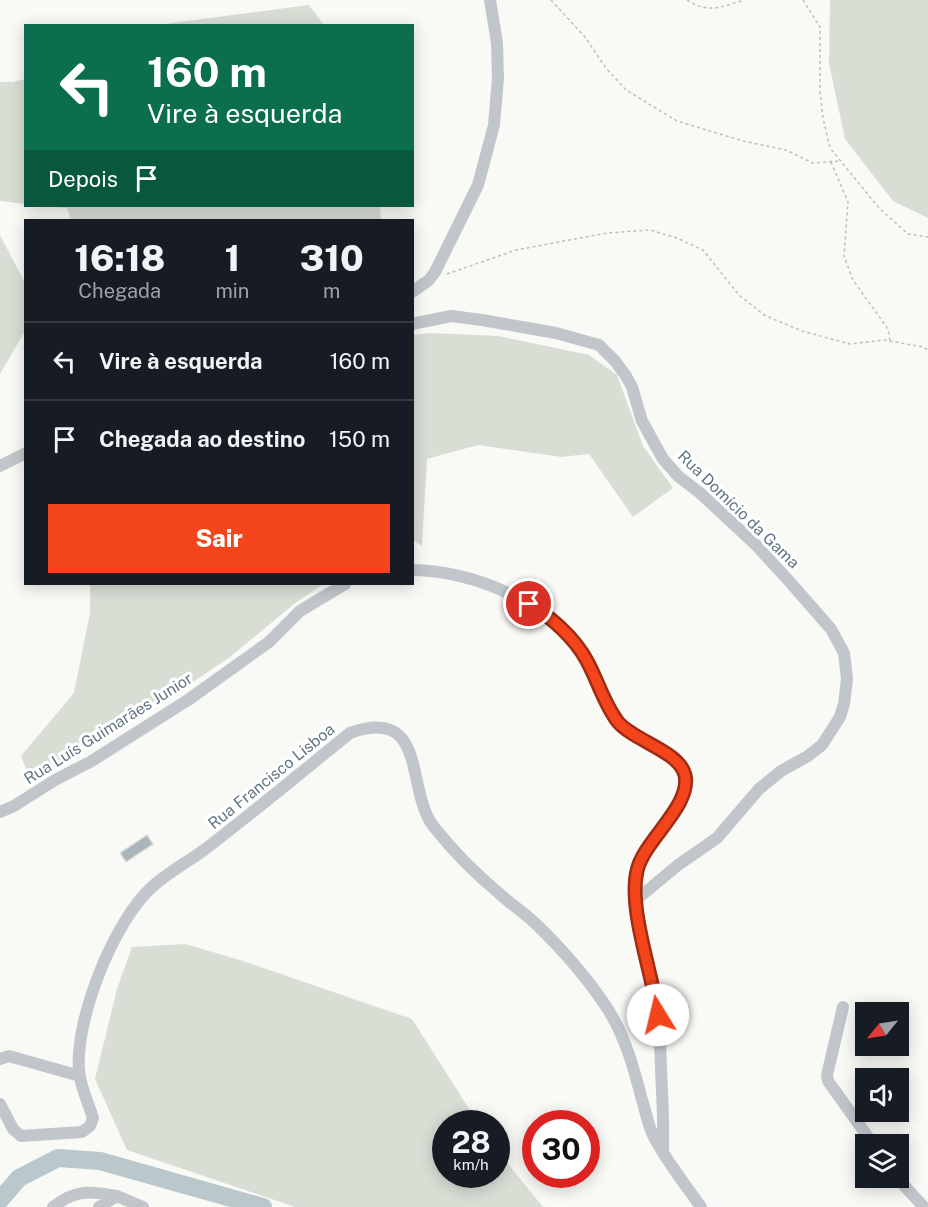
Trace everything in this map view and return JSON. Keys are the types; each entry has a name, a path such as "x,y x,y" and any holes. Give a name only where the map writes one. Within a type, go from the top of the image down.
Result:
{"street":[{"path":"414,291 429,280 435,272 478,185 494,124 498,78 497,43 490,0"},
{"name":"Rua Domício da Gama","path":"414,324 452,316 556,333 599,345 626,376 632,387 642,421 663,459 678,476 700,493 754,544 789,581 831,629 844,653 847,679 844,704 840,717 822,745 781,771 759,789 717,838 678,865 636,900"},
{"path":"0,466 24,454"},
{"path":"414,570 437,570 489,584 541,611 570,638 586,659 619,723 633,735 680,764 685,776 684,790 680,800 645,852 637,870 636,900 644,948 656,995 661,1036 663,1150"},
{"name":"Rua Luís Guimarães Junior","path":"0,812 90,762 188,700 269,642 300,611 343,585"},
{"name":"Rua Francisco Lisboa","path":"0,1104 13,1129 21,1136 82,1132 90,1126 93,1118 80,1076 79,1050 83,1023 101,967 136,906 152,887 196,856 350,733 369,727 384,728 394,733 409,749 414,762 421,799 432,824 500,895 535,923 585,979 608,1011 623,1037 653,1135 701,1207"},
{"path":"843,1007 827,1075 828,1081 866,1134"},
{"path":"0,1059 9,1056 80,1076"},
{"path":"906,1188 924,1207"},
{"path":"53,1207 80,1192 90,1191 117,1196 143,1207"},
{"path":"99,1207 117,1196"}],"path":[{"path":"551,0 585,37 606,68 626,90 677,121 743,141 786,150 813,163 840,161"},
{"path":"687,0 698,8 717,9 744,0"},
{"path":"803,0 820,27 820,91 830,148 879,208 908,234 928,237"},
{"path":"830,162 848,202 844,256 853,280 888,329 890,342"},
{"path":"448,274 516,250 607,233 650,230 677,238 704,250 739,295 764,315 802,332 850,344 884,340 923,347 928,350"}],"shaded area":[{"path":"830,0 928,0 928,218 893,201 845,139 829,63"},
{"path":"309,5 323,24 168,24"},
{"path":"24,79 24,204 0,201 0,82"},
{"path":"56,207 380,207 381,219 71,219 67,208"},
{"path":"0,235 24,281 24,332 0,374"},
{"path":"432,333 498,336 589,355 617,375 643,446 673,488 633,517 589,454 561,457 478,445 427,459 422,546 414,540 414,335"},
{"path":"90,585 322,585 294,604 230,657 159,705 116,717 113,728 60,766 29,776 21,756 74,693 90,613"},
{"path":"185,944 240,960 412,1019 470,1110 432,1110 432,1188 510,1188 510,1166 522,1181 522,1188 528,1188 543,1207 295,1207 127,1150 95,1079 117,989 132,947"}],"building":[{"path":"147,835 153,844 126,862 120,853"}],"waterway":[{"path":"0,1200 19,1178 58,1158 100,1161 263,1207"}],"route":[{"path":"529,604 541,611 570,638 586,659 619,723 633,735 680,764 685,776 684,790 680,800 645,852 637,870 635,887 644,948 656,995 658,1015"}]}
